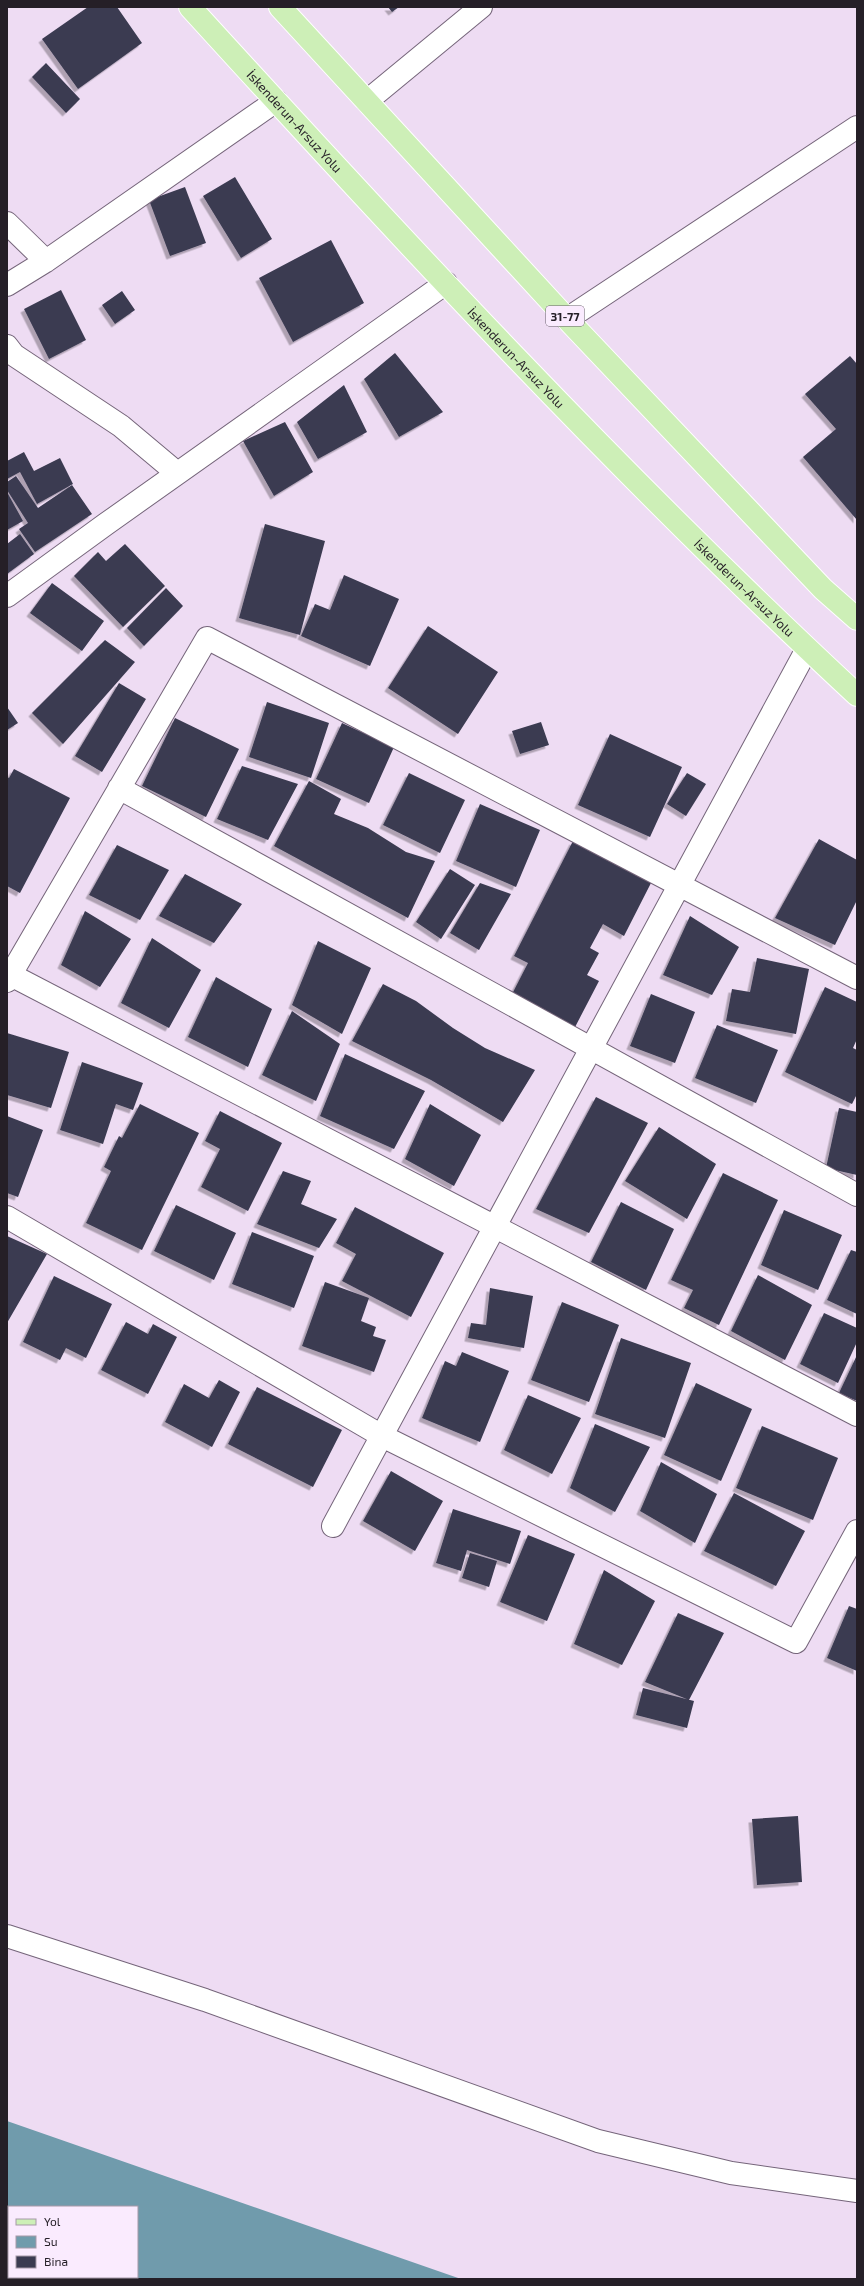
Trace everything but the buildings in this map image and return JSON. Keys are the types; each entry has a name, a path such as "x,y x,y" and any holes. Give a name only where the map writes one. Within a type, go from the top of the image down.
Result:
{"main road":[{"name":"İskenderun-Arsuz Yolu","path":"190,7 517,359 807,649 857,695"},
{"name":"31-77","path":"280,7 567,319 818,583 857,619"}],"street":[{"path":"367,101 481,7"},
{"path":"7,285 46,261 276,101"},
{"path":"567,319 854,135"},
{"path":"7,223 46,261"},
{"path":"7,596 177,473 446,283"},
{"path":"7,346 14,355 122,426 177,473"},
{"path":"857,978 207,638 8,976 495,1226 857,1415"},
{"path":"333,1526 807,649"},
{"path":"119,788 857,1195"},
{"path":"7,1217 382,1436 796,1642 857,1531"},
{"path":"7,1936 205,2000 598,2141 731,2173 857,2191"}],"water":[{"path":"7,2121 461,2279 7,2279"}]}
